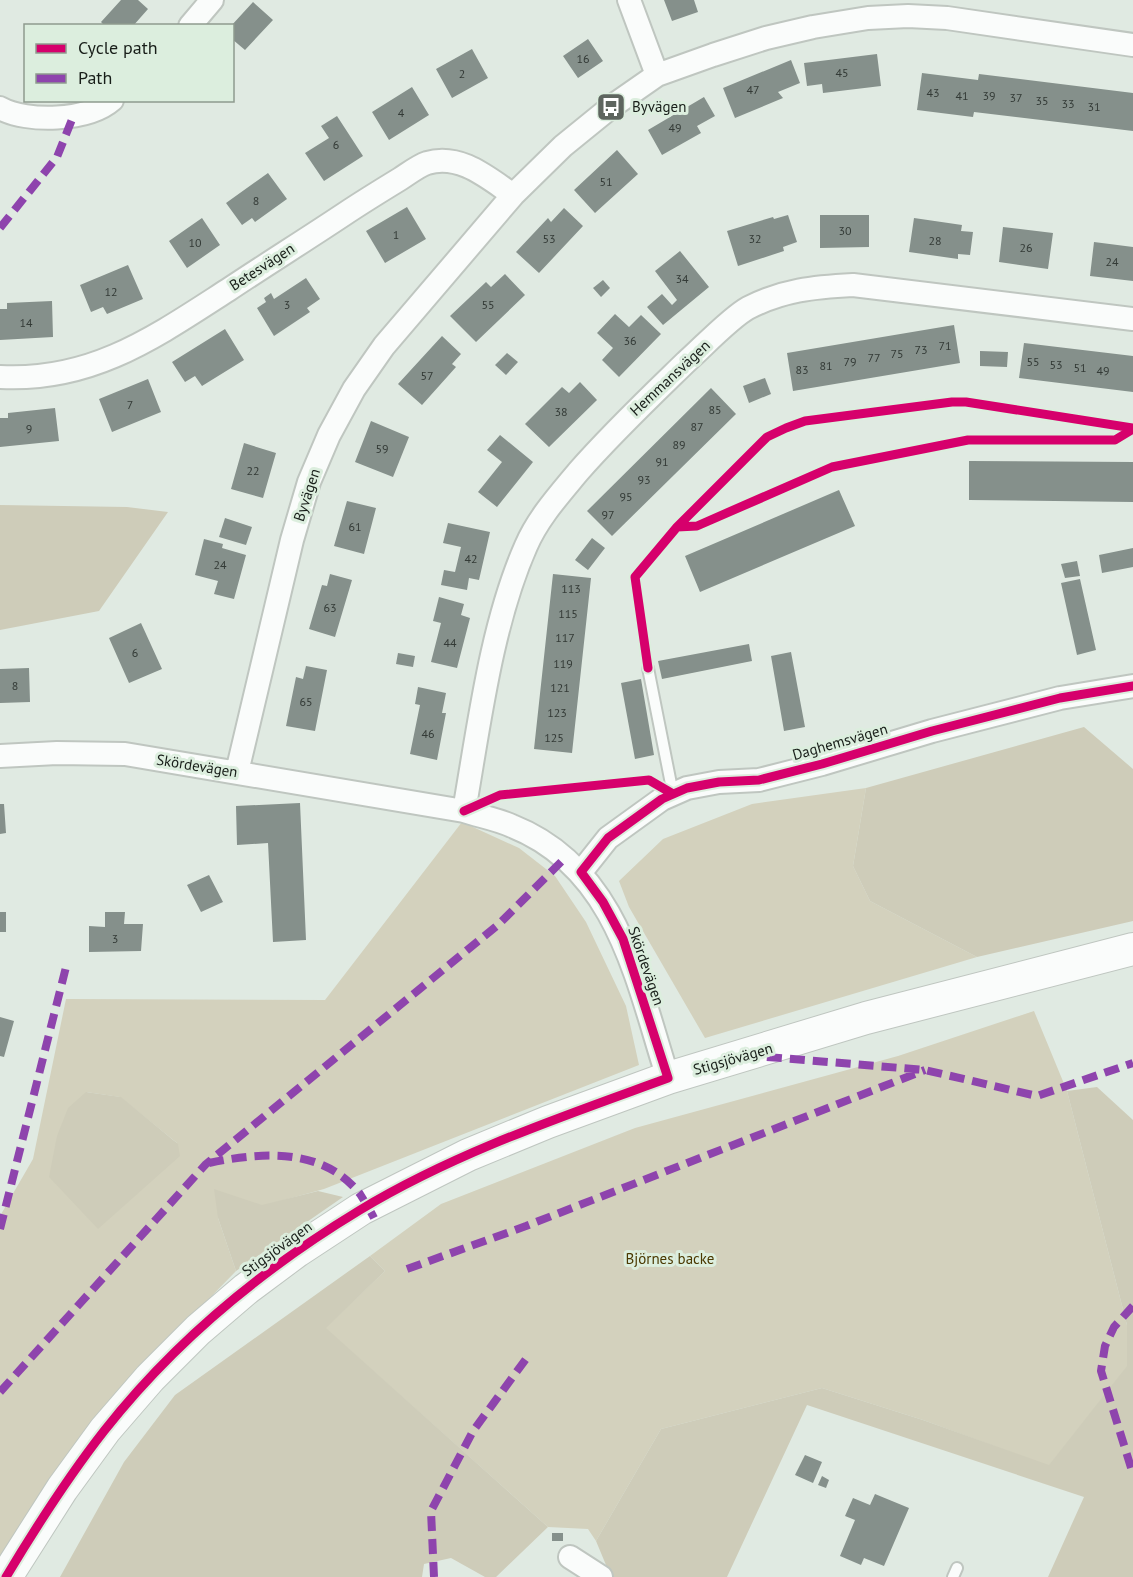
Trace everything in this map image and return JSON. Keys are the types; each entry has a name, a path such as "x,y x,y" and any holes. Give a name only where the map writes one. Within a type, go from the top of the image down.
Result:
{"main road":[{"name":"Stigsjövägen","path":"6,1577 62,1489 105,1430 150,1378 198,1330 246,1289 297,1251 393,1192 468,1155 548,1122 668,1078 866,1018 1133,949"}],"street":[{"path":"192,24 212,0"},
{"path":"629,0 657,75"},
{"name":"Byvägen","path":"237,772 292,540 309,482 328,435 354,389 384,346 513,195 563,146 610,107 657,75 766,38 868,18 908,15 947,18 1133,45"},
{"path":"0,108 37,117 73,117 107,102"},
{"name":"Betesvägen","path":"0,377 15,378 85,367 111,359 155,338 361,203 427,163 450,162 470,167 513,195"},
{"name":"Hemmansvägen","path":"464,811 498,631 511,584 526,544 551,504 615,430 745,310 780,293 816,286 853,285 1133,319"},
{"name":"Daghemsvägen","path":"580,872 608,838 662,799 687,788 719,782 759,780 932,731 1060,698 1133,686"},
{"name":"Skördevägen","path":"0,756 57,753 125,754 464,811 513,826 547,845 580,872 603,902 623,939 668,1078"},
{"path":"570,1557 601,1577"}],"lane":[{"path":"648,668 673,794"}],"green space":[{"path":"866,788 853,866 870,901 977,957 705,1038 629,907 619,881 663,839 752,804"},
{"path":"462,822 519,848 555,876 586,922 626,1006 639,1065 324,1189 218,1218 236,1271 136,1374 0,1577 0,1216 33,1159 66,999 325,1000","holes":["86,1092 120,1097 177,1143"]},
{"name":"Björnes backe","path":"1034,1011 1067,1091 1127,1325 1127,1367 1049,1466 923,1420 822,1388 661,1429 596,1541 588,1529 548,1527 325,1328 385,1271 370,1256 441,1204 635,1128 898,1056"}],"shaded area":[{"path":"0,505 127,507 168,512 99,611 0,630"},
{"path":"1084,727 1133,769 1133,921 977,957 870,901 853,866 866,788"},
{"path":"1097,1087 1133,1120 1133,1577 1048,1577 1084,1497 807,1405 727,1577 611,1577 596,1541 661,1429 822,1388 923,1420 1049,1465 1127,1366 1127,1325 1067,1091"},
{"path":"86,1092 121,1097 178,1144 180,1156 98,1229 49,1177 57,1136 68,1108"},
{"path":"214,1189 262,1205 318,1191 343,1197 236,1271 218,1218"},
{"path":"370,1256 385,1271 326,1328 548,1527 496,1577 485,1577 451,1558 424,1564 422,1577 60,1577 124,1462 175,1395"}],"building":[{"path":"121,0 138,0 148,9 135,24 103,24 101,22"},
{"path":"664,0 694,0 698,12 672,21"},
{"path":"253,2 273,20 245,50 234,41 233,24"},
{"path":"588,39 603,61 578,78 563,56"},
{"path":"472,49 488,78 452,98 436,69"},
{"path":"877,54 881,86 823,93 822,84 807,86 804,63"},
{"path":"791,60 800,83 778,92 783,98 735,118 723,88"},
{"path":"922,73 978,80 979,74 1133,93 1133,131 974,112 973,117 917,110"},
{"path":"412,87 429,115 389,140 372,112"},
{"path":"704,97 715,116 697,126 701,133 662,155 648,130"},
{"path":"337,116 363,156 324,181 305,153 329,138 321,126"},
{"path":"617,150 638,174 595,213 574,190"},
{"path":"268,173 287,199 255,222 252,218 242,225 226,203"},
{"path":"407,207 426,239 385,263 366,231"},
{"path":"564,208 583,226 539,273 516,252 548,218 551,222"},
{"path":"788,215 797,242 783,247 784,251 738,266 727,231 773,217 774,219"},
{"path":"820,215 869,215 869,247 820,248"},
{"path":"202,218 220,245 187,268 169,241"},
{"path":"914,218 962,225 961,231 973,232 970,255 958,254 958,259 909,252"},
{"path":"1003,227 1053,233 1048,269 999,262"},
{"path":"1094,242 1133,247 1133,281 1090,276"},
{"path":"680,251 709,287 663,325 647,307 662,294 672,305 677,300 655,271"},
{"path":"128,265 143,299 107,314 103,307 91,312 80,285"},
{"path":"505,274 525,295 476,342 450,316 486,282 491,287"},
{"path":"306,278 320,299 307,308 310,312 274,336 257,308 266,302 264,298 271,293 274,299"},
{"path":"603,280 610,288 601,297 593,288"},
{"path":"52,301 53,337 0,340 0,309 7,309 7,303"},
{"path":"615,314 629,327 641,315 661,334 619,377 602,360 613,348 597,333"},
{"path":"954,325 960,363 793,391 787,353"},
{"path":"225,329 244,360 202,386 195,376 185,382 172,362"},
{"path":"442,336 461,354 452,364 456,367 422,405 398,384"},
{"path":"1024,343 1133,356 1133,392 1019,378"},
{"path":"980,351 1008,352 1007,367 980,366"},
{"path":"507,353 518,362 506,375 495,365"},
{"path":"765,378 771,394 749,403 743,386"},
{"path":"148,379 161,412 112,432 99,399"},
{"path":"580,382 597,400 549,447 525,424 562,387 569,393"},
{"path":"711,388 736,414 612,536 587,511"},
{"path":"55,408 59,441 0,447 0,418 8,418 8,413"},
{"path":"371,421 409,437 393,477 355,462"},
{"path":"500,435 533,462 497,507 478,492 502,462 487,450"},
{"path":"244,443 276,453 263,498 231,489"},
{"path":"969,461 1133,462 1133,502 969,500"},
{"path":"839,490 855,526 700,592 685,556"},
{"path":"347,501 376,508 364,554 334,546"},
{"path":"225,518 252,527 246,545 219,537"},
{"path":"448,523 490,532 479,580 469,578 467,590 441,585 444,570 455,572 461,547 443,543"},
{"path":"592,538 605,548 588,570 575,560"},
{"path":"204,539 223,544 222,548 246,555 234,599 214,594 218,581 195,575"},
{"path":"1133,548 1133,567 1102,573 1099,555"},
{"path":"1077,561 1080,576 1065,578 1061,564"},
{"path":"330,574 352,580 335,637 309,629 322,585 327,586"},
{"path":"553,574 591,578 572,753 534,749"},
{"path":"1080,579 1096,650 1077,655 1061,583"},
{"path":"439,597 464,604 461,615 470,618 457,668 431,662 441,623 433,621"},
{"path":"141,623 162,669 129,683 109,638"},
{"path":"749,644 752,661 662,679 658,661"},
{"path":"791,652 805,727 784,731 771,656"},
{"path":"398,653 415,656 413,667 396,664"},
{"path":"306,666 327,670 315,731 286,726 296,677 303,679"},
{"path":"29,668 30,702 0,703 0,669"},
{"path":"641,679 654,755 635,759 621,683"},
{"path":"418,687 446,693 442,713 446,713 437,760 410,754 420,705 415,704"},
{"path":"300,803 306,940 273,942 268,843 237,845 236,806"},
{"path":"0,804 4,804 6,833 0,834"},
{"path":"209,875 223,902 201,912 187,885"},
{"path":"0,912 6,912 6,932 0,932"},
{"path":"105,912 125,912 124,924 143,924 141,951 89,952 89,926 105,927"},
{"path":"0,1017 14,1021 4,1057 0,1056"},
{"path":"805,1455 822,1462 813,1483 795,1475"},
{"path":"822,1476 829,1480 826,1488 818,1485"},
{"path":"875,1494 909,1508 884,1566 864,1558 861,1565 840,1556 855,1520 845,1516 853,1498 870,1505"},
{"path":"552,1533 563,1533 563,1541 552,1541"}],"marked path":[{"path":"0,228 57,157 73,117"},
{"path":"0,1392 206,1164 499,924 564,859"},
{"path":"0,1229 66,967"},
{"path":"744,1055 925,1070 1037,1096 1133,1063"},
{"path":"407,1269 526,1226 925,1070"},
{"path":"209,1163 270,1156 310,1161 328,1168 345,1179 360,1194 374,1218"},
{"path":"1133,1306 1114,1327 1105,1346 1101,1371 1133,1474"},
{"path":"434,1577 431,1511 473,1431 526,1359"}],"cycle path":[{"path":"677,527 767,437 805,421 966,402 1133,428"},
{"path":"648,668 635,577 677,527 697,526 832,467 968,440 1115,440 1133,429"},
{"path":"6,1577 65,1484 131,1398 190,1337 289,1256 360,1210 434,1170 511,1136 668,1078 623,939 603,902 581,872 608,838 662,799 687,788 719,782 759,780 932,731 1060,698 1133,686"},
{"path":"464,811 500,795 649,780 673,794"}],"place":[{"name":"Byvägen","path":"611,107"}]}
